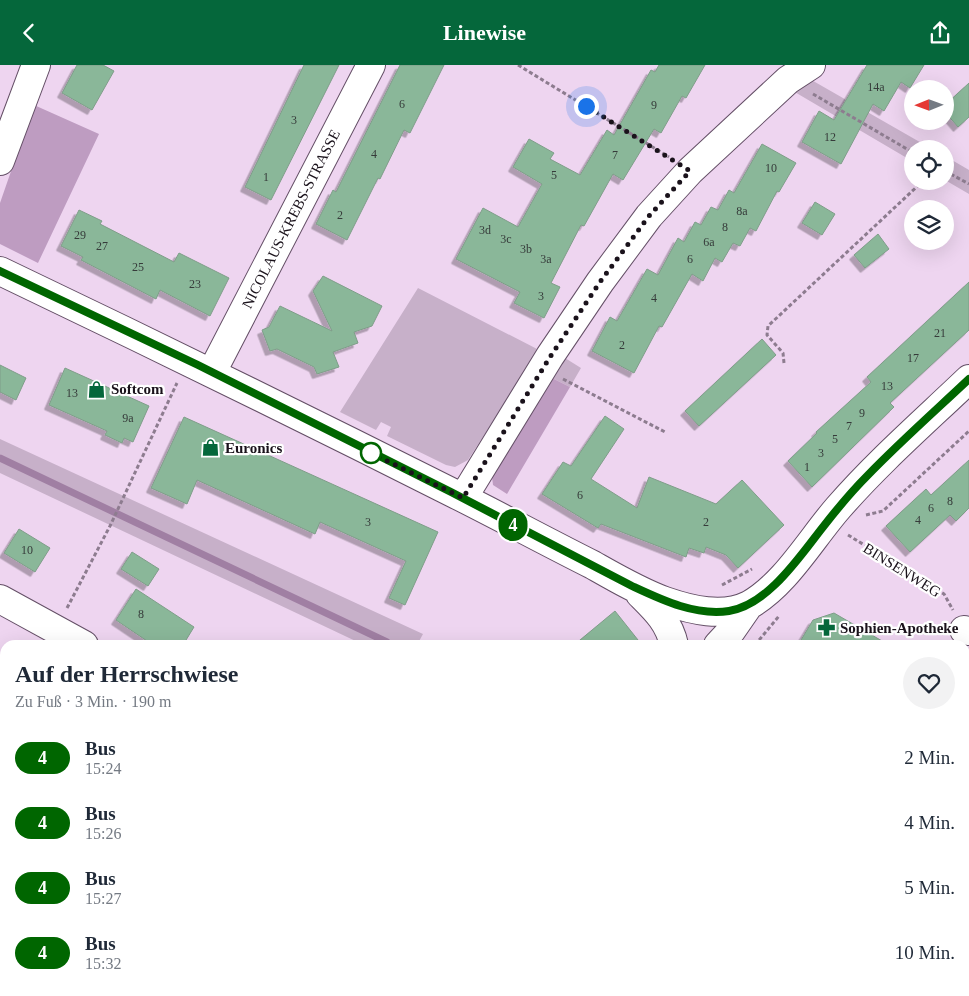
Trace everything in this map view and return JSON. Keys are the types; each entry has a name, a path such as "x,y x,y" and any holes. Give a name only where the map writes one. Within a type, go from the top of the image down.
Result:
{"street":[{"path":"0,161 36,65"},
{"name":"NICOLAUS-KREBS-STRASSE","path":"212,372 371,65"},
{"path":"463,498 543,369 600,282 644,223 690,171 788,80 811,65"},
{"path":"0,271 212,372 463,498 632,586 662,600 711,612 730,611 748,605 772,587 867,476 969,379"},
{"path":"632,586 661,617 670,629 673,640"},
{"path":"0,599 58,635 71,640"},
{"path":"723,640 748,605"}],"path":[{"path":"518,65 690,171"},
{"path":"788,80 904,147"},
{"path":"954,176 969,184"},
{"path":"784,363 783,353 767,335 768,327 913,190"},
{"path":"543,369 665,432"},
{"path":"58,635 177,383"},
{"path":"869,514 884,511 969,431"},
{"name":"BINSENWEG","path":"848,535 944,594 966,631"},
{"path":"718,587 735,579 758,564"}],"shaded area":[{"path":"808,78 916,140 904,140 904,156 793,91"},
{"path":"34,105 99,134 38,263 0,244 0,203"},
{"path":"954,161 969,170 969,194 954,185"},
{"path":"418,288 539,350 468,460 455,467 446,465 387,436 391,427 381,422 376,430 340,412"},
{"path":"565,358 581,368 570,387 552,378"},
{"path":"552,378 570,387 507,494 493,485 492,477 494,470"},
{"path":"0,439 423,634 420,640 353,640 0,473"}],"building":[{"path":"77,65 103,65 114,71 92,110 62,93"},
{"path":"304,65 339,65 271,200 245,187"},
{"path":"400,65 444,65 410,133 404,130 347,240 316,224 333,190 336,192"},
{"path":"659,65 705,65 686,98 682,96 661,133 654,129 623,180 613,174 584,226 581,225 551,283 560,287 544,318 514,303 520,292 456,259 483,208 518,227 542,184 513,167 529,139 554,153 550,159 580,175 607,130 614,135 651,70 655,72"},
{"path":"867,65 924,65 915,80 904,80 904,84 901,82 884,111 873,104 841,164 802,142 819,111 834,120"},
{"path":"969,83 969,117 958,127 954,122 954,97"},
{"path":"762,144 796,163 779,192 777,191 756,231 750,228 740,246 733,243 722,262 715,258 703,281 692,274 662,327 659,326 634,373 592,351 610,317 617,321 647,269 658,275 678,238 684,242 695,222 701,225 711,207 718,210 729,190 734,193"},
{"path":"815,202 835,214 822,235 802,223"},
{"path":"79,210 102,221 100,224 174,262 179,253 229,278 210,316 160,290 156,299 81,260 83,257 61,246"},
{"path":"878,234 889,249 865,268 854,255"},
{"path":"323,276 382,306 372,326 354,332 358,343 333,352 339,367 317,374 314,367 277,349 270,351 262,330 269,327 280,306 332,331 313,291"},
{"path":"969,282 969,330 890,403 894,407 812,487 788,461 816,432 871,382 867,377"},
{"path":"762,339 776,355 699,426 685,411"},
{"path":"0,365 26,378 16,400 0,392"},
{"path":"65,368 149,406 133,442 124,438 122,443 105,435 107,431 49,405"},
{"path":"605,416 624,429 591,479 637,508 649,477 716,504 742,480 784,525 738,568 726,555 706,547 704,553 689,548 686,557 601,524 598,528 542,494 563,462 571,466"},
{"name":"Euronics","path":"184,417 438,532 405,605 389,598 406,561 320,522 315,534 197,480 187,504 151,488"},
{"path":"969,460 969,508 956,521 950,515 910,552 886,526 926,489 931,495"},
{"path":"19,529 50,548 35,572 4,553"},
{"path":"132,552 159,569 148,586 121,569"},
{"path":"136,589 194,627 186,640 146,640 116,620"},
{"path":"615,611 638,640 580,640"},
{"path":"834,613 880,640 801,640 813,620"}],"waterway":[{"path":"0,458 383,640"}],"bus line":[{"name":"4","path":"0,271 198,365 451,492 632,586 662,600 690,609 711,612 730,611 748,605 772,587 867,476 969,379"}],"place":[{"name":"Softcom","path":"97,389"},
{"name":"Euronics","path":"211,448"},
{"name":"Sophien-Apotheke","path":"826,628"}],"route":[{"path":"371,453 463,498 550,357 600,282 649,216 690,171 586,106"}]}
